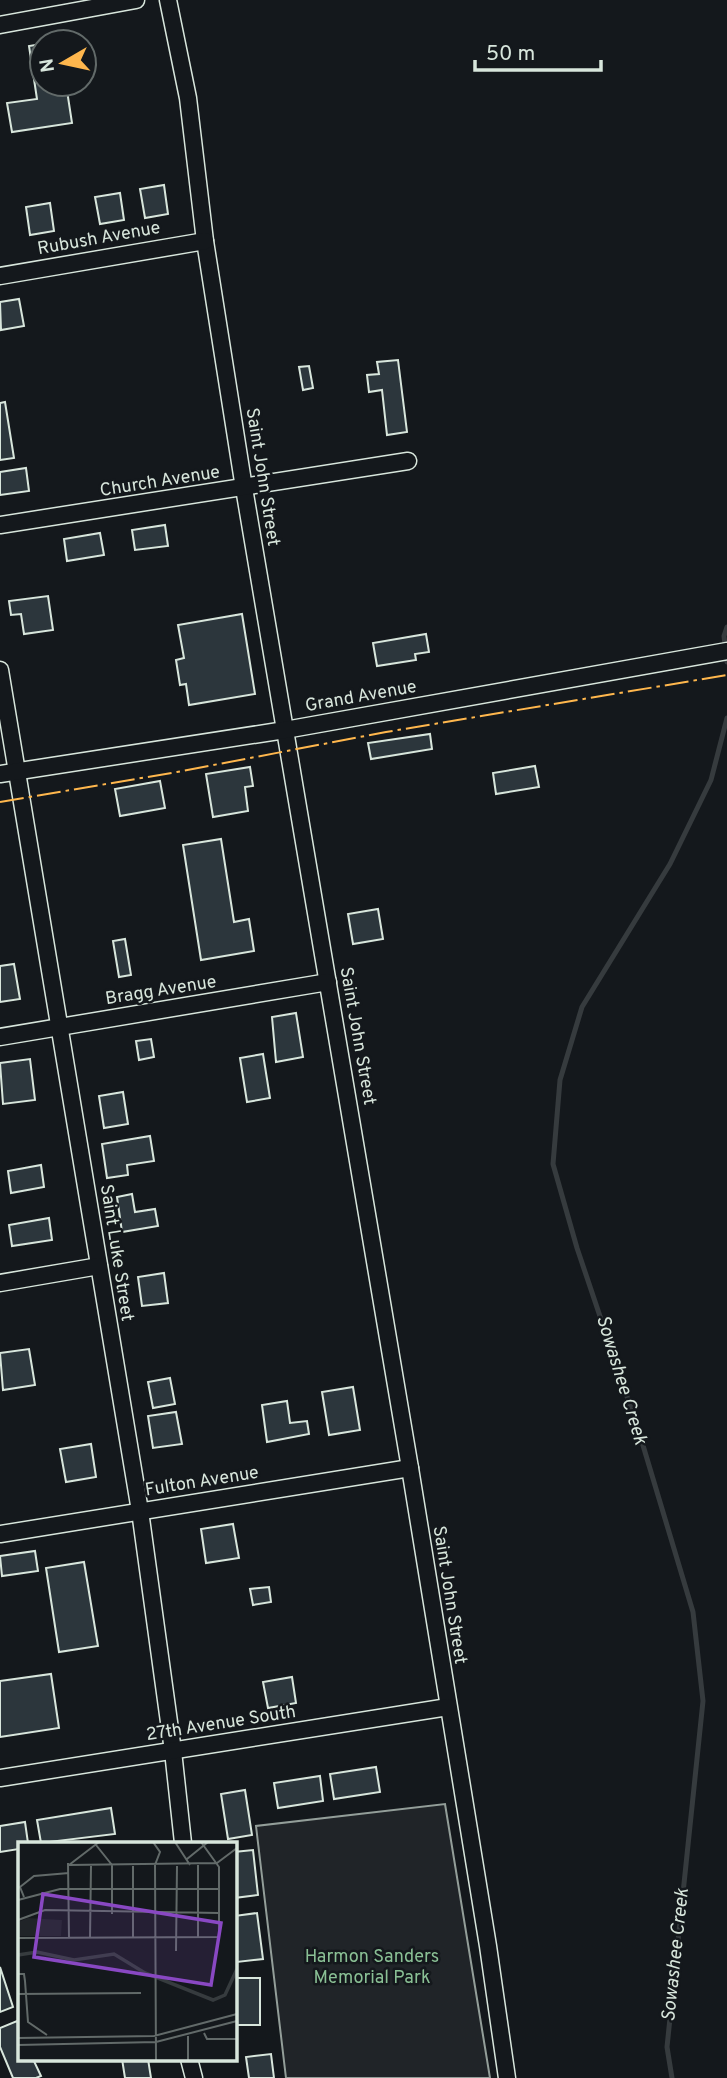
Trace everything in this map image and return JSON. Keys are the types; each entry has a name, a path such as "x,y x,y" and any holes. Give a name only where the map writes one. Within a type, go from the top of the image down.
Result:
{"street":[{"path":"0,25 136,0"},
{"name":"Saint John Street","path":"169,0 188,98 205,241 244,488 410,1468 507,2078"},
{"name":"Rubush Avenue","path":"0,276 205,241"},
{"name":"Church Avenue","path":"0,526 408,461"},
{"name":"Grand Avenue","path":"0,774 285,730 727,651"},
{"name":"Saint Luke Street","path":"0,670 140,1511 183,1842"},
{"name":"Bragg Avenue","path":"0,1037 328,982"},
{"path":"0,1283 99,1266"},
{"name":"Fulton Avenue","path":"0,1534 410,1468"},
{"name":"27th Avenue South","path":"0,1778 448,1707"},
{"path":"189,2060 194,2078"}],"green space":[{"name":"Harmon Sanders Memorial Park","path":"445,1804 490,2078 286,2078 256,1826"}],"building":[{"path":"68,98 72,123 12,132 7,103"},
{"path":"164,185 168,214 145,218 140,189"},
{"path":"120,193 124,220 100,224 95,197"},
{"path":"50,203 54,231 30,235 26,207"},
{"path":"19,299 24,326 1,330 0,302"},
{"path":"398,360 407,432 387,435 382,390 369,392 367,375 379,374 377,362"},
{"path":"309,366 313,388 303,390 299,367"},
{"path":"5,402 14,458 0,460 0,403"},
{"path":"26,468 29,491 0,495 0,472"},
{"path":"165,525 168,546 135,550 132,530"},
{"path":"100,533 104,555 67,561 64,539"},
{"path":"48,596 53,630 24,634 21,614 11,615 9,601"},
{"path":"242,614 255,694 189,705 186,684 180,685 176,660 184,658 178,625"},
{"path":"426,634 429,652 415,654 416,660 377,666 373,643"},
{"path":"430,734 432,749 371,759 368,743"},
{"path":"535,766 539,787 496,794 493,773"},
{"path":"250,767 253,786 245,787 248,811 213,817 206,774"},
{"path":"160,781 165,808 120,816 115,789"},
{"path":"221,839 234,922 249,919 254,951 201,960 183,845"},
{"path":"378,909 383,939 353,944 348,914"},
{"path":"125,939 131,975 119,977 113,941"},
{"path":"14,964 20,999 0,1002 0,966"},
{"path":"296,1013 303,1057 276,1062 272,1017"},
{"path":"151,1039 154,1057 139,1060 136,1041"},
{"path":"263,1054 270,1098 247,1102 240,1058"},
{"path":"30,1059 35,1100 3,1104 0,1063"},
{"path":"123,1092 128,1124 104,1128 99,1096"},
{"path":"150,1136 154,1161 127,1165 128,1175 107,1178 102,1144"},
{"path":"41,1165 44,1187 11,1193 8,1171"},
{"path":"132,1194 135,1212 155,1209 158,1226 122,1232 117,1197"},
{"path":"49,1218 52,1240 12,1246 9,1225"},
{"path":"164,1273 168,1303 142,1306 138,1277"},
{"path":"29,1349 35,1385 3,1390 0,1353"},
{"path":"170,1378 175,1404 153,1408 148,1382"},
{"path":"353,1387 360,1430 329,1435 322,1392"},
{"path":"287,1401 290,1423 307,1421 309,1434 267,1442 262,1405"},
{"path":"176,1412 182,1444 153,1448 148,1416"},
{"path":"91,1444 96,1477 66,1482 60,1449"},
{"path":"233,1524 239,1558 206,1563 201,1529"},
{"path":"35,1551 38,1571 2,1576 0,1556"},
{"path":"84,1562 98,1646 59,1652 46,1568"},
{"path":"269,1587 271,1602 253,1605 250,1589"},
{"path":"51,1674 59,1728 0,1737 0,1681"},
{"path":"292,1677 296,1703 268,1708 263,1682"},
{"path":"376,1767 380,1792 334,1799 330,1774"},
{"path":"320,1776 323,1801 278,1808 274,1783"},
{"path":"245,1790 252,1835 228,1839 221,1794"},
{"path":"111,1808 115,1834 41,1842 37,1820"},
{"path":"25,1822 28,1842 18,1842 18,1849 0,1852 0,1826"},
{"path":"253,1850 258,1895 236,1898 236,1852"},
{"path":"257,1913 263,1959 237,1962 236,1916"},
{"path":"0,1967 13,2007 0,2012"},
{"path":"236,1978 260,1978 260,2025 236,2025"},
{"path":"17,2021 18,2060 33,2060 41,2076 13,2078 0,2047 0,2028"},
{"path":"271,2054 274,2078 249,2078 246,2057"},
{"path":"122,2060 148,2060 151,2078 125,2078"}],"waterway":[{"name":"Sowashee Creek","path":"727,627 724,636 727,662"},
{"name":"Sowashee Creek","path":"672,2078 667,2047 703,1701 693,1612 639,1432 577,1248 553,1164 560,1080 582,1007 670,864 711,780 727,718"}],"power":[{"path":"0,802 386,732 727,675"}]}
